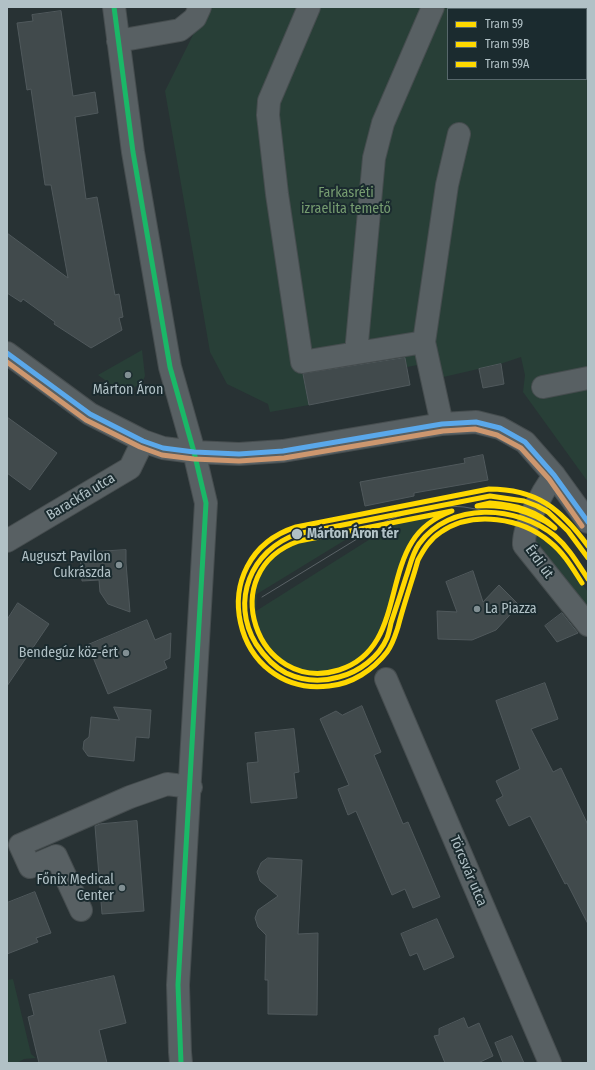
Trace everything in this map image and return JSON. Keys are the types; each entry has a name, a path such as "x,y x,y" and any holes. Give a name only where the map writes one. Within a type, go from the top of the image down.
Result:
{"street":[{"path":"114,7 133,152 170,367 194,452 206,503 191,787 178,985 181,1063"},
{"path":"118,41 180,30 195,18 200,7"},
{"path":"308,7 269,101 268,115 277,194 302,362 424,342"},
{"path":"356,353 374,158 383,123 433,7"},
{"path":"442,424 424,342 447,186 459,134"},
{"path":"7,353 90,414 143,441 162,448 194,452 239,454 283,451 442,424 476,422 500,428 525,442 549,483 588,522"},
{"path":"542,387 588,378"},
{"name":"Barackfa utca","path":"7,541 130,468 143,441"},
{"name":"Érdi út","path":"549,483 524,537 521,550 588,625"},
{"name":"Törcsvár utca","path":"386,679 550,1063"},
{"path":"80,910 56,856 30,866 20,845 130,797 167,784 191,787"}],"green space":[{"name":"Farkasréti izraelita temető","path":"207,7 588,7 588,482 523,392 525,375 521,357 500,364 439,378 423,364 407,367 403,351 302,371 309,405 270,412 268,404 227,384 210,352 165,91"},
{"path":"142,350 145,376 142,383 128,391 120,391 98,375"},
{"path":"446,510 450,513 426,527 409,548 403,560 388,608 377,635 362,657 352,665 344,669 330,672 306,672 287,666 265,648 259,639 253,623 251,598 258,575 273,556 283,548 294,542 368,526 257,594 256,611 394,524 403,520"},
{"path":"538,531 556,549 588,592 588,615 531,540"},
{"path":"13,979 31,1054 36,1058 24,1059 17,1063 7,1063 7,980"}],"building":[{"path":"61,11 73,96 95,92 98,113 75,117 86,199 97,197 115,295 119,294 123,317 119,318 122,330 91,348 54,324 55,322 23,299 21,302 7,293 7,233 68,278 51,185 45,185 31,89 27,90 17,23 33,21 32,15"},
{"path":"405,358 410,385 309,405 303,374"},
{"path":"501,364 504,384 483,388 479,369"},
{"path":"7,417 57,453 30,490 7,473"},
{"path":"483,455 488,480 414,493 414,496 365,506 360,482 465,463 464,459"},
{"path":"126,550 130,612 108,604 100,592 99,580 82,581 80,553"},
{"path":"473,571 483,602 499,585 519,605 496,630 472,640 438,639 437,611 457,612 446,582"},
{"path":"18,603 49,624 7,686 7,620"},
{"path":"562,613 578,633 557,642 545,626"},
{"name":"Bendegúz köz-ért","path":"147,620 155,640 171,633 170,658 164,661 167,668 108,694 88,645"},
{"path":"545,683 558,719 531,729 553,772 561,768 588,825 588,924 567,883 565,884 530,816 509,826 496,800 503,796 496,781 520,769 496,701"},
{"path":"362,706 381,752 374,755 403,824 408,822 440,897 413,908 405,889 392,895 356,811 348,815 338,789 349,785 320,719 336,711 342,715"},
{"path":"114,707 151,710 149,738 136,737 134,761 88,756 83,749 84,741 89,737 91,717 119,720"},
{"path":"294,729 299,772 294,773 297,798 251,803 247,763 258,762 255,733"},
{"name":"Főnix Medical Center","path":"137,821 144,911 102,914 95,826 100,824"},
{"path":"268,858 302,860 298,934 318,933 317,1015 268,1014 268,980 265,980 266,935 258,927 255,918 258,910 278,896 260,881 257,872 261,863"},
{"path":"35,892 51,933 36,938 38,942 7,954 7,903"},
{"path":"437,919 454,957 424,970 417,953 410,956 401,934"},
{"path":"114,976 126,1023 99,1030 107,1063 39,1063 28,1017 34,1015 29,995"},
{"path":"464,1018 468,1028 479,1023 493,1056 478,1063 445,1063 434,1036 439,1035 439,1029"},
{"path":"512,1036 524,1063 503,1063 495,1043"}],"tram line":[{"name":"59B","path":"582,583 560,551 539,534 512,522 482,519 454,525 441,532 428,544 418,560 391,646 375,665 354,679 338,685 329,686 296,684 270,671 251,649 240,623 239,594 247,567 266,543 296,527 489,489 506,490 534,497 546,504 568,521 588,546"},
{"name":"59","path":"588,558 568,531 548,512 524,501 490,496 297,534 281,542 268,552 257,564 245,595 245,611 248,628 256,644 262,653 277,668 292,676 312,680 333,679 346,675 368,663 379,651 387,638 411,560 419,544 432,530 448,520 466,514 484,512 522,518 540,526 555,536 565,546 588,579"},
{"name":"59A","path":"490,503 517,507 533,513 541,517 555,528 537,517 518,510 497,506 477,506 490,503"},
{"path":"424,509 449,506 505,514"},
{"path":"262,597 388,520 418,510"},
{"name":"59A","path":"452,511 429,523 412,542 404,559 388,615 381,633 371,648 358,661 339,670 310,673 286,665 268,648 256,626 252,602 257,577 273,556 299,541 452,511"}],"transit line":[{"path":"114,7 133,152 170,367 194,452 206,503 178,985 181,1063"},
{"path":"7,353 90,414 143,441 163,448 194,452 239,454 283,451 442,424 476,422 500,428 525,442 554,475 588,522"},
{"path":"7,362 86,420 140,447 162,455 194,459 239,461 284,458 443,431 475,429 497,435 521,448 549,479 582,526"}],"place":[{"name":"Márton Áron","path":"128,375"},
{"name":"Márton Áron tér","path":"297,534"},
{"name":"Auguszt Pavilon Cukrászda","path":"119,565"},
{"name":"La Piazza","path":"477,609"},
{"name":"Bendegúz köz-ért","path":"126,653"},
{"name":"Főnix Medical Center","path":"122,888"}]}
